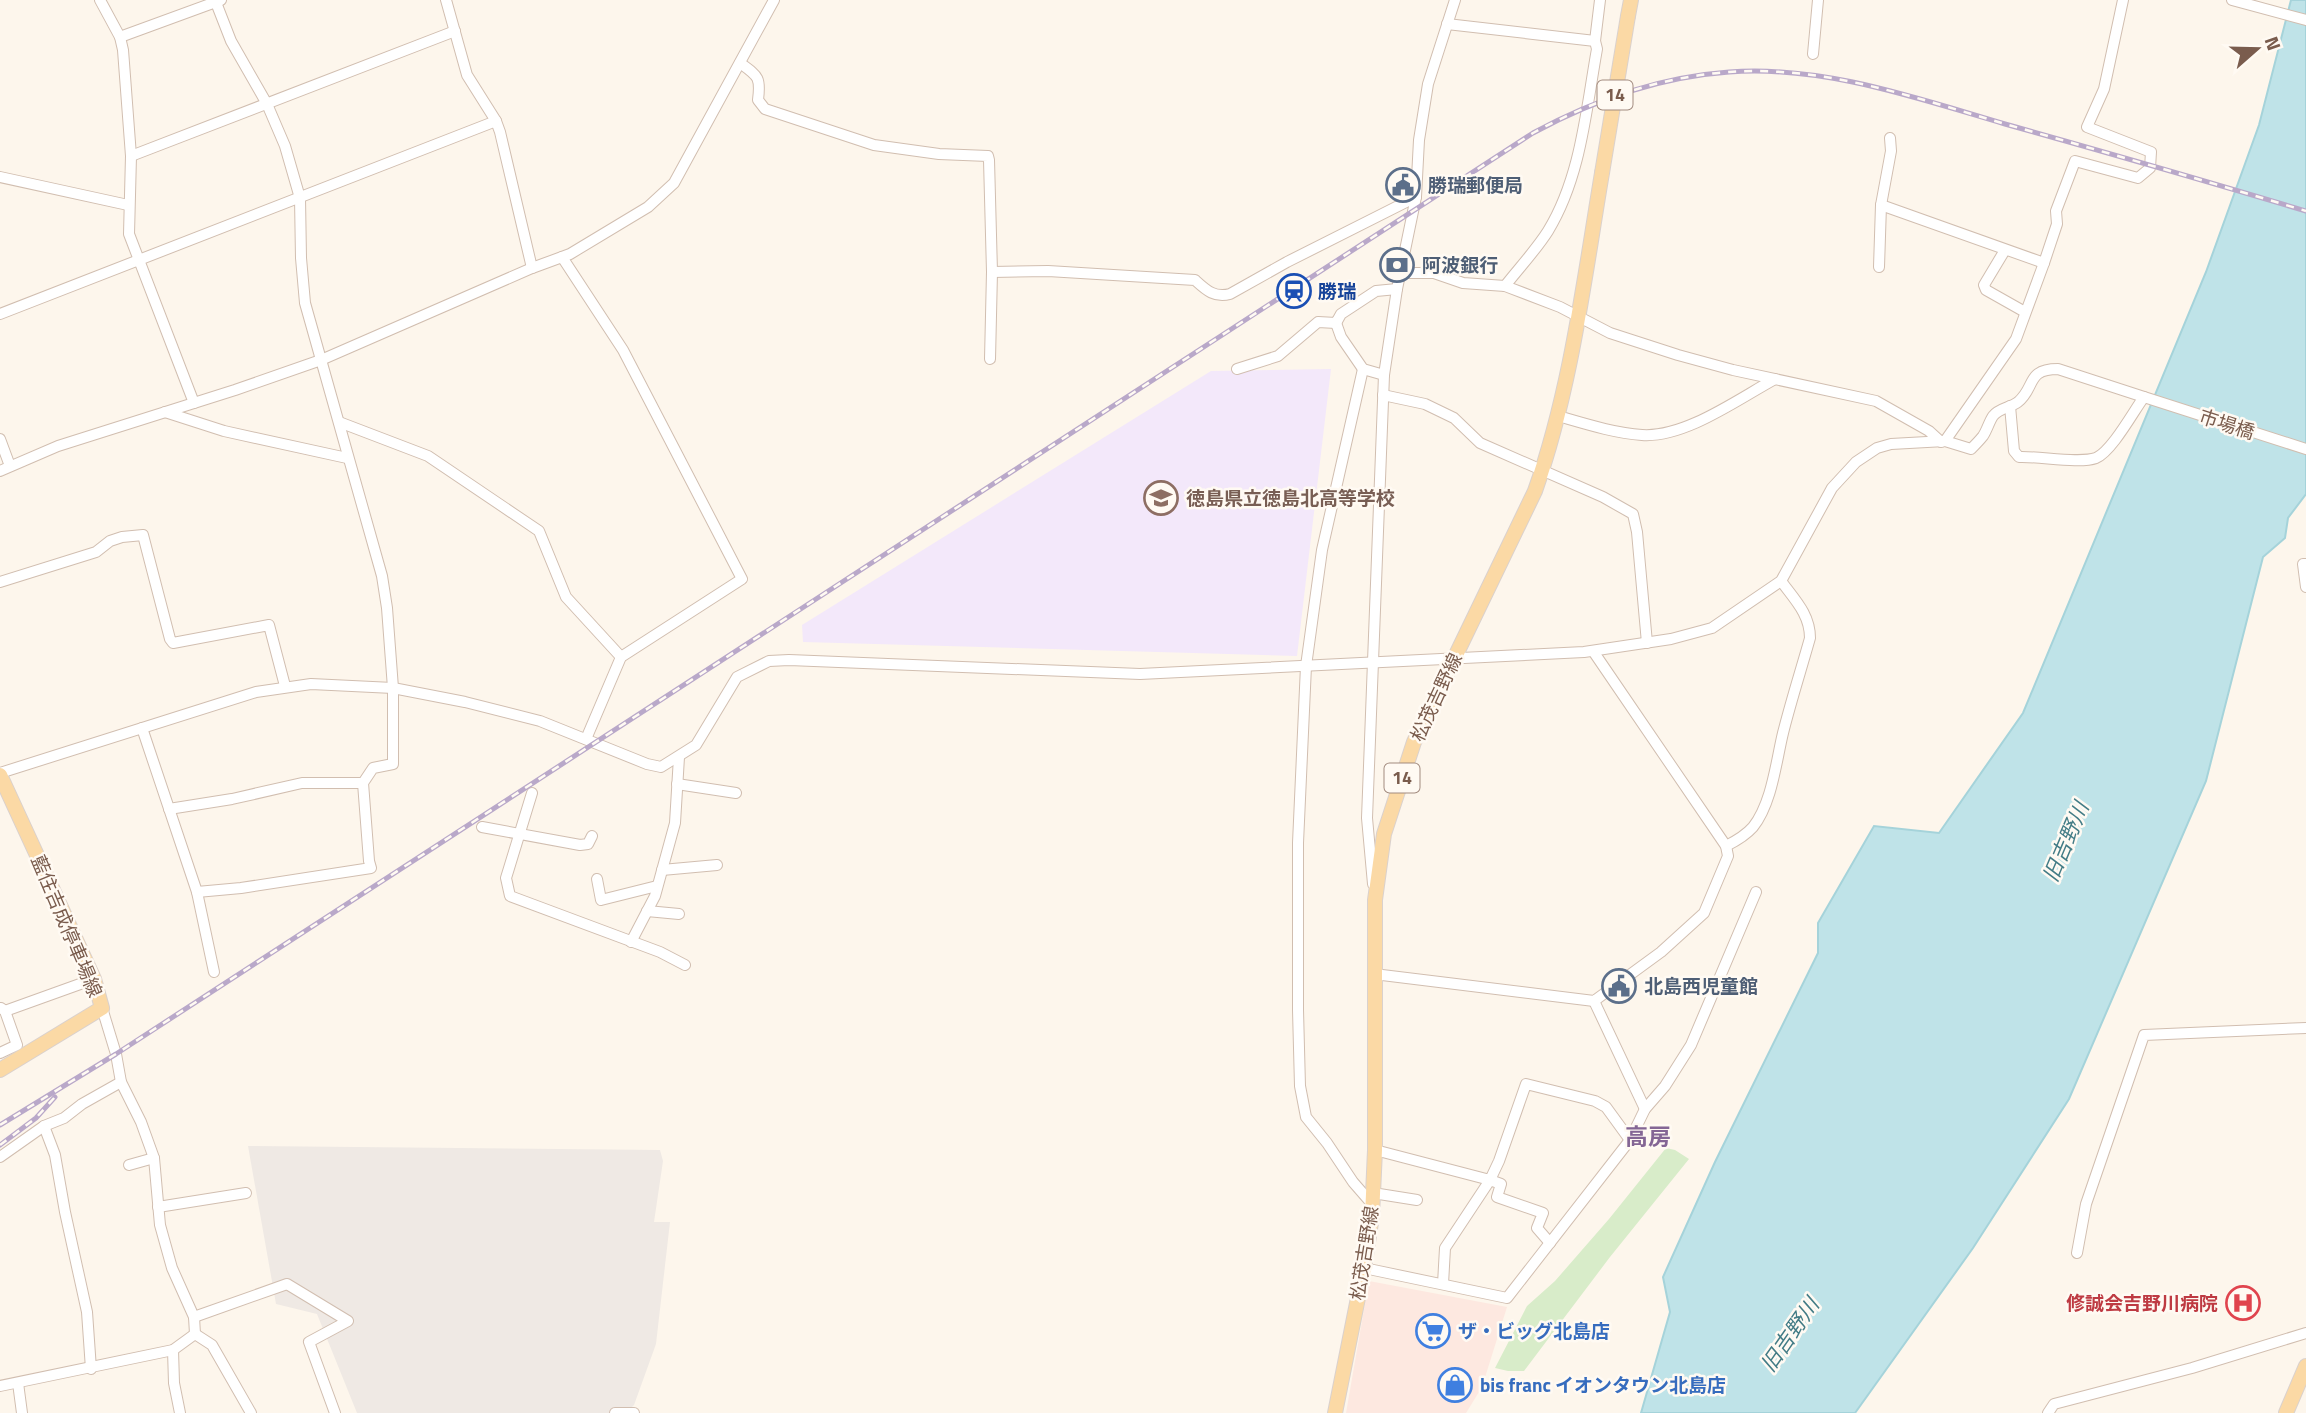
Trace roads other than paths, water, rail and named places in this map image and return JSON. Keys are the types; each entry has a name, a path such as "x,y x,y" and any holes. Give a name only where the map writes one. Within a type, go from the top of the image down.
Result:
{"main road":[{"name":"松茂吉野線","path":"1335,1413 1364,1268 1373,1199 1375,900 1384,834 1414,742 1535,491 1558,416 1578,315 1631,0"},
{"name":"藍住吉成停車場線","path":"0,774 4,792 94,979 102,1008 0,1070"},
{"path":"2286,1413 2306,1366"}],"street":[{"path":"100,0 120,37 131,156 129,234 194,403"},
{"path":"446,0 467,75 496,121 531,268"},
{"path":"0,439 5,468 58,446 321,360 566,255 648,207 674,183 774,0"},
{"path":"1375,900 1367,818 1384,375 1397,289 1416,197 1419,140 1428,84 1455,0"},
{"path":"1505,286 1547,232 1570,181 1585,124 1597,49 1595,41 1600,0"},
{"path":"1813,54 1818,0"},
{"path":"1943,441 2016,339 2057,224 2056,211 2076,161 2138,178 2150,168 2151,152 2087,127 2104,89 2123,0"},
{"path":"2232,0 2306,20"},
{"path":"120,37 217,1 231,41 267,104 285,146 300,198 302,280 307,312 382,576 387,608 393,688 393,764 373,768 363,783 371,868 197,892"},
{"path":"1447,24 1595,41"},
{"path":"131,156 455,31"},
{"path":"740,63 758,76 758,100 765,109 874,145 988,156 992,272 990,359"},
{"path":"0,314 496,121"},
{"path":"1879,267 1881,205 1891,151 1890,138"},
{"path":"0,177 128,205"},
{"path":"992,272 1048,271 1195,280 1209,292 1222,296 1416,197"},
{"path":"1881,205 2044,263"},
{"path":"2005,250 1984,285 1986,290 2025,312"},
{"path":"566,255 622,350 742,579 621,657 586,739"},
{"path":"1401,273 1434,274 1463,283 1505,286 1578,315 1610,333 1689,358 1876,401 1943,441"},
{"path":"1384,375 1363,369 1341,337 1336,323 1340,314 1376,291 1397,289"},
{"path":"1237,369 1278,356 1318,322 1336,323"},
{"path":"1363,369 1322,550 1306,666 1300,767 1297,900 1300,1086 1306,1117 1353,1182 1373,1199 1417,1200"},
{"name":"市場橋","path":"2010,406 2018,402 2038,372 2058,369 2306,449"},
{"path":"1558,416 1607,429 1644,435 1666,433 1705,418 1775,379"},
{"path":"1383,395 1425,404 1454,418 1480,443 1603,497 1633,514 1647,643"},
{"path":"0,774 142,727 256,692 285,686 322,684 393,688 465,702 540,722 646,764 661,767 696,745 737,677 769,661 1140,674 1593,651 1671,639 1712,628 1781,581 1832,488 1856,462 1877,448 1891,444 1943,441 1971,449 1983,435 1993,415 2010,406 2014,451 2019,457 2081,460 2095,458 2106,451 2146,398"},
{"path":"165,412 224,431 348,458"},
{"path":"339,422 428,456 539,531 566,597 621,657"},
{"path":"0,582 96,552 110,541 122,537 143,535 173,643 269,625 285,686"},
{"path":"2306,564 2306,587"},
{"path":"1726,846 1753,826 1762,808 1774,778 1783,732 1810,638 1806,615 1781,581"},
{"path":"1374,974 1594,1001 1661,952 1704,914 1728,856 1726,846 1593,651"},
{"path":"142,727 197,892 214,972"},
{"path":"631,942 657,886 675,823 679,757"},
{"path":"169,809 232,799 302,783 363,783"},
{"path":"677,784 736,793"},
{"path":"532,793 506,878 510,896 660,952 685,965"},
{"path":"482,827 580,845 588,844 592,836"},
{"path":"662,870 718,864"},
{"path":"597,879 601,900 657,886"},
{"path":"1364,1268 1507,1298 1630,1140 1645,1109 1665,1086 1692,1045 1756,892"},
{"path":"647,911 679,914"},
{"path":"0,1053 18,1045 2,1009 94,979"},
{"path":"1594,1001 1645,1109"},
{"path":"102,1008 121,1083 141,1122 154,1158 160,1225 172,1268 194,1317 195,1335"},
{"path":"2077,1253 2085,1204 2144,1035 2306,1028"},
{"path":"0,1157 44,1126 64,1118 82,1104 121,1083"},
{"path":"1443,1284 1445,1248 1490,1180 1526,1084 1595,1101 1606,1107 1630,1140"},
{"path":"44,1126 55,1155 87,1312 91,1368"},
{"path":"1375,1150 1501,1184 1497,1197 1543,1213 1537,1228 1549,1243"},
{"path":"128,1165 154,1158"},
{"path":"158,1208 246,1193"},
{"path":"194,1317 287,1284 348,1321 309,1342 335,1413"},
{"path":"2049,1413 2054,1404 2192,1368 2306,1333"},
{"path":"0,1386 173,1350 195,1335"},
{"path":"195,1335 212,1345 251,1413"},
{"path":"173,1350 174,1383 180,1413"},
{"path":"18,1383 22,1413"},
{"path":"617,1412 634,1413"}],"water":[{"name":"旧吉野川","path":"2291,0 2306,0 2306,494 2288,518 2285,538 2263,557 2206,781 2069,1099 1973,1248 1855,1413 1641,1413 1670,1312 1663,1277 1715,1162 1818,953 1818,923 1874,826 1939,833 2023,713 2206,272 2259,125"}],"railway":[{"path":"0,1125 116,1054 1533,133 1580,110 1628,92 1677,79 1729,72 1799,74 1903,94 2306,211"},
{"path":"0,1145 36,1118 55,1097"}],"place":[{"name":"勝瑞郵便局","path":"1403,185"},
{"name":"阿波銀行","path":"1397,265"},
{"name":"勝瑞","path":"1294,291"},
{"name":"徳島県立徳島北高等学校","path":"1161,498"},
{"name":"北島西児童館","path":"1619,986"},
{"name":"修誠会吉野川病院","path":"2243,1303"},
{"name":"ザ・ビッグ北島店","path":"1433,1331"},
{"name":"bis franc イオンタウン北島店","path":"1455,1385"}],"district":[{"name":"高房","path":"1648,1137"}]}
